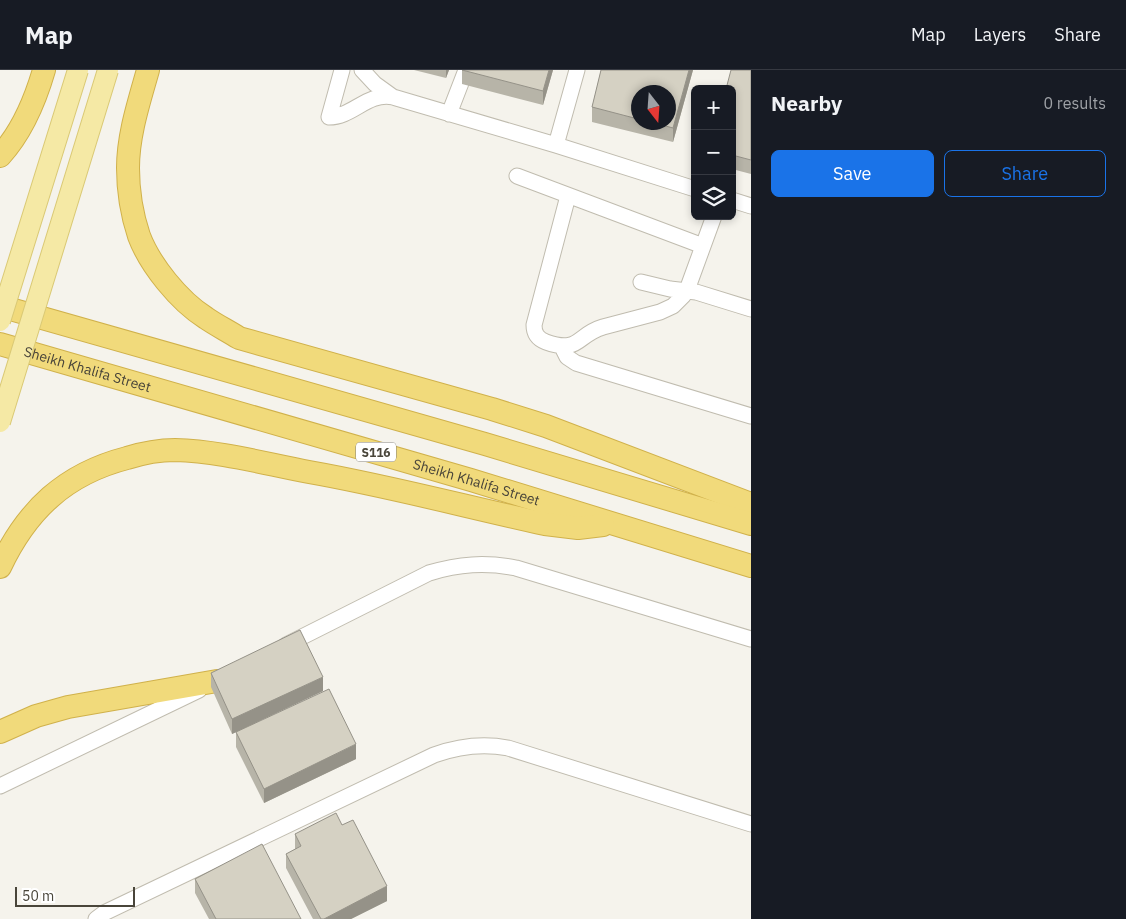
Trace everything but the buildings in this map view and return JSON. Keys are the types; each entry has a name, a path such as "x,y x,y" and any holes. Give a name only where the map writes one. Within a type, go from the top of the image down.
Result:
{"highway":[{"path":"0,156 18,131 31,108 44,70"},
{"path":"148,70 132,135 128,167 130,195 139,236 158,270 177,294 204,318 239,338 546,426 751,504"},
{"path":"0,306 485,444 751,524"},
{"name":"Sheikh Khalifa Street","path":"0,344 471,480 751,566"},
{"path":"0,567 10,546 23,526 54,492 75,478 116,460 160,451 189,451 230,457 353,480 554,525 588,528 612,523"},
{"path":"0,732 36,716 68,706 226,677"}],"main road":[{"path":"0,321 78,70"},
{"path":"0,422 108,70"}],"street":[{"path":"342,70 329,117 344,114 358,104 384,95 556,145 691,188"},
{"path":"362,70 375,84 393,97"},
{"path":"449,114 466,70"},
{"path":"556,145 577,70"},
{"path":"517,176 703,246"},
{"path":"568,196 534,325 534,330 539,339 562,347 574,345 601,328 666,309 678,301 687,290 713,220"},
{"path":"736,201 751,206"},
{"path":"641,282 749,303"},
{"path":"562,347 567,357 576,363 751,416"},
{"path":"277,650 429,573 446,568 481,564 516,568 751,639"},
{"path":"0,786 226,677"},
{"path":"86,919 100,916 434,755 470,746 508,748 751,824"}]}
